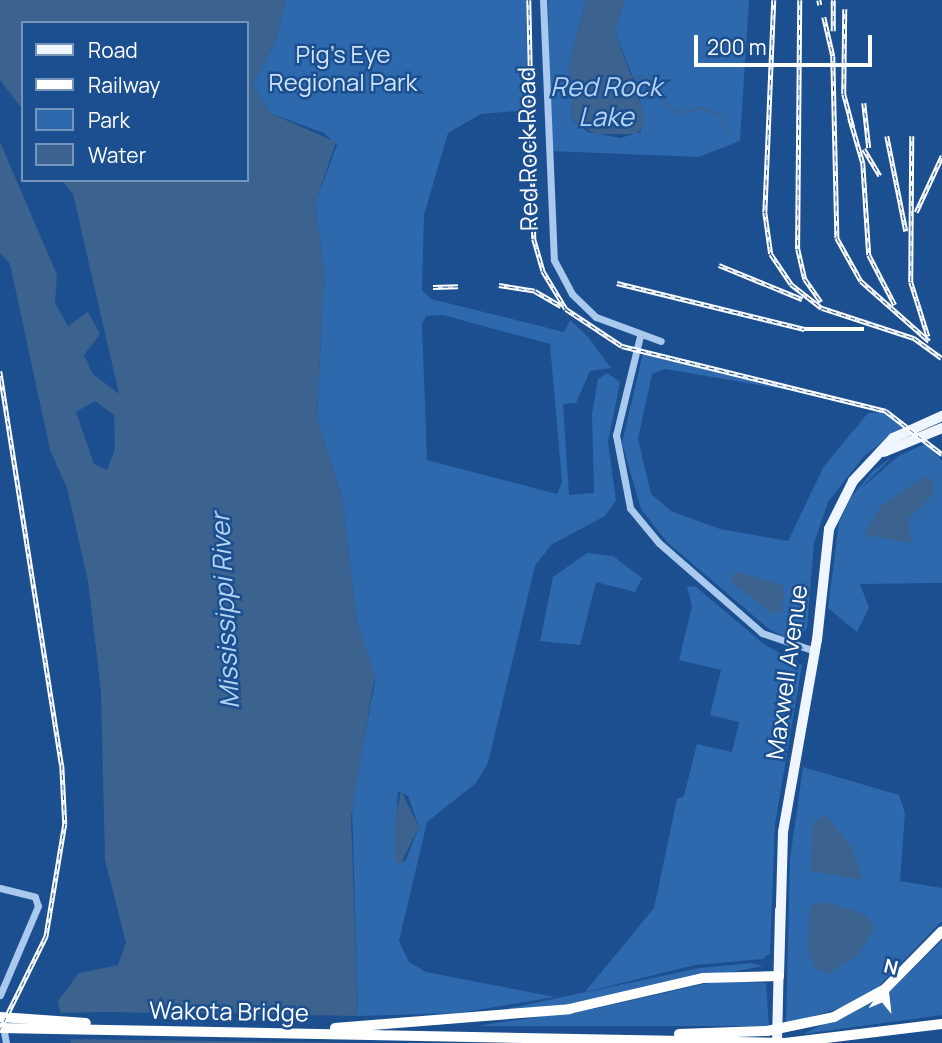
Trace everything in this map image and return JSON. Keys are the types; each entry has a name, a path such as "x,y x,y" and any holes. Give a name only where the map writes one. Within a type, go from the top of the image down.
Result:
{"highway":[{"path":"755,1037 797,1027 877,994 942,931"},
{"path":"255,1033 458,1020 603,1003 710,977 779,976"},
{"path":"0,1017 173,1031"},
{"path":"755,1037 797,1043 942,1024"},
{"name":"Wakota Bridge","path":"0,1028 565,1038 755,1037"}],"main road":[{"name":"Maxwell Avenue","path":"777,1043 784,823 815,651 829,528 845,492 877,456 900,439 942,416"},
{"name":"Maxwell Avenue","path":"900,439 942,428"}],"street":[{"name":"Red Rock Road","path":"543,0 550,249 582,305 610,325 661,341"},
{"path":"640,336 616,435 630,508 659,543 762,633 815,651"},
{"path":"0,888 35,897 38,906 0,995"},
{"path":"0,1017 6,1043"}],"green space":[{"name":"Pig's Eye Regional Park","path":"286,0 526,0 528,110 481,114 448,133 424,215 422,290 431,299 564,332 570,320 589,338 611,368 590,371 576,403 563,404 569,495 594,493 592,414 598,379 607,373 620,382 608,442 616,501 605,516 551,545 535,566 488,763 476,783 427,822 399,941 409,962 426,972 555,997 459,1013 358,1016 352,802 375,682 357,622 342,498 317,418 324,272 315,204 337,145 324,133 272,114 252,86 276,40","holes":["443,315 550,344 562,482 557,494 427,460 422,324 426,316","398,791 408,796 419,827 405,862 394,856"]},
{"path":"548,0 586,0 569,64 572,120 588,132 620,138 641,132 640,96 615,31 625,0 749,0 740,141 699,157 550,151"},
{"path":"643,353 800,392 665,369 652,374 638,439 651,494 671,511 720,529 788,541 824,466 868,413 880,412 906,424 864,456 828,502 814,543 807,627 800,637 790,640 769,629 667,542 641,509 622,443"},
{"path":"927,443 942,461 942,583 860,584 869,608 857,632 828,608 839,522 851,497 873,471 892,457 859,490 900,455"},
{"path":"587,553 613,556 642,578 635,592 596,582 580,645 540,641 553,577"},
{"path":"695,586 765,645 802,665 775,824 770,953 763,959 695,965 585,992 654,908 677,799 684,796 697,744 732,752 739,722 710,715 721,670 679,660 692,606 687,587"},
{"path":"803,767 899,795 905,813 900,881 942,888 942,921 878,987 844,1007 786,1024 790,859"},
{"path":"942,940 942,1015 803,1034 888,993"},
{"path":"751,963 763,966 578,1003 487,1013 700,968"},
{"path":"717,981 766,983 769,1026 476,1026 593,1009"}],"water":[{"name":"Mississippi River","path":"0,0 286,0 276,40 252,86 272,114 336,142 315,204 324,272 317,418 342,498 357,622 375,675 351,817 359,1043 71,1043 62,1020 58,1001 79,973 118,965 126,943 105,860 101,691 88,581 67,488 50,450 10,264 0,253 0,142 57,275 55,303 68,326 88,312 100,334 84,355 93,374 119,394 73,194 63,182 248,182 248,21 21,21 21,107 0,80","holes":["95,401 114,415 115,449 107,470 94,464 76,412"]},
{"name":"Red Rock Lake","path":"586,0 625,0 615,31 643,110 644,127 635,134 595,134 572,120 569,64"},
{"path":"923,477 932,479 935,493 908,519 912,543 864,535 880,507"},
{"path":"739,572 784,586 782,612 771,613 734,584 730,576"},
{"path":"401,791 419,827 400,865 394,859 394,826"},
{"path":"826,815 853,849 863,880 810,871 813,822"},
{"path":"826,902 866,915 874,928 859,954 828,974 815,968 808,952 810,906"}],"pier":[{"path":"57,1013 361,1016 362,1043 66,1039"}],"waterway":[{"path":"629,76 649,80 662,101 680,113 701,108 719,115 729,133"}],"railway":[{"path":"529,0 534,239 543,271 566,309 622,346 886,411 942,454"},
{"path":"774,0 765,212 771,254 791,284 822,308 914,338 942,358"},
{"path":"800,0 798,249 805,279 821,302"},
{"path":"819,0 820,5"},
{"path":"833,0 833,31"},
{"path":"845,9 844,94 853,127"},
{"path":"824,17 833,56 837,238 861,281 929,341"},
{"path":"864,103 869,148"},
{"path":"850,118 863,163 869,255 895,305"},
{"path":"887,136 906,231"},
{"path":"912,136 911,282 928,336"},
{"path":"864,149 880,176"},
{"path":"916,212 942,156"},
{"path":"719,265 802,299"},
{"path":"617,283 804,329 864,329"},
{"path":"499,285 535,291 561,306"},
{"path":"433,287 458,286"},
{"path":"0,371 62,765 65,824 46,937 0,1030"}]}
